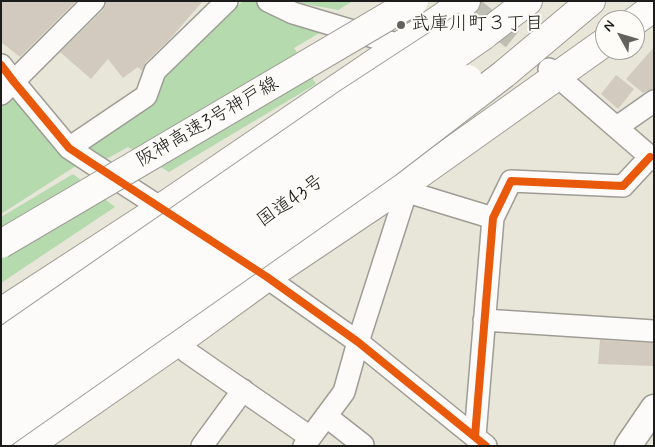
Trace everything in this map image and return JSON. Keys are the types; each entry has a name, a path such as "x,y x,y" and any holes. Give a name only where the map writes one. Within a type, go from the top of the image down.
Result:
{"highway":[{"name":"阪神高速3号神戸線","path":"1,239 408,1"},
{"name":"阪神高速3号神戸線","path":"1,244 414,1"},
{"path":"1,343 338,110 478,25 503,1"},
{"name":"国道43号","path":"1,372 478,25 528,1"},
{"name":"国道43号","path":"1,403 119,320 478,25 582,1"},
{"path":"1,312 161,208 400,45 478,25 591,1"},
{"path":"1,434 388,163 478,25"},
{"path":"36,444 267,277 401,187 553,72 595,48"}],"street":[{"path":"8,88 94,1"},
{"path":"69,148 146,96 155,71 227,1"},
{"path":"268,1 293,13 400,45"},
{"path":"1,65 8,88 69,148 267,277 358,342 480,441"},
{"path":"480,441 484,320 493,218 511,181 623,186 652,159 553,72"},
{"path":"617,128 654,101"},
{"path":"401,187 411,193 493,218"},
{"path":"179,341 187,352 243,390 307,441 344,392 403,202 401,187"},
{"path":"484,320 654,331"},
{"path":"202,446 243,390"},
{"path":"628,446 654,408"},
{"path":"326,416 364,445"}],"green space":[{"path":"243,1 254,1 321,32 294,48 316,84 169,172 128,147 101,162 86,147 159,76"},
{"path":"302,1 353,1 338,10 300,3"},
{"path":"10,93 79,164 1,214 1,102"},
{"path":"73,174 115,207 1,283 1,217"}],"building":[{"path":"1,1 76,1 20,57 1,42"},
{"path":"106,1 203,1 169,40 146,62 142,71 138,67 123,78 108,59 91,79 60,52 103,10"},
{"path":"654,47 654,89 643,93 626,79 643,60 645,60 645,57"},
{"path":"616,75 634,89 618,109 601,94"},
{"path":"600,340 654,343 654,366 598,364"}],"tunnel":[{"path":"471,6 541,62"}],"cycle path":[{"path":"1,65 69,148 267,277 358,342 486,446"},
{"path":"475,436 493,218 511,181 623,186 650,157"}],"place":[{"name":"武庫川町３丁目","path":"401,25"}]}
